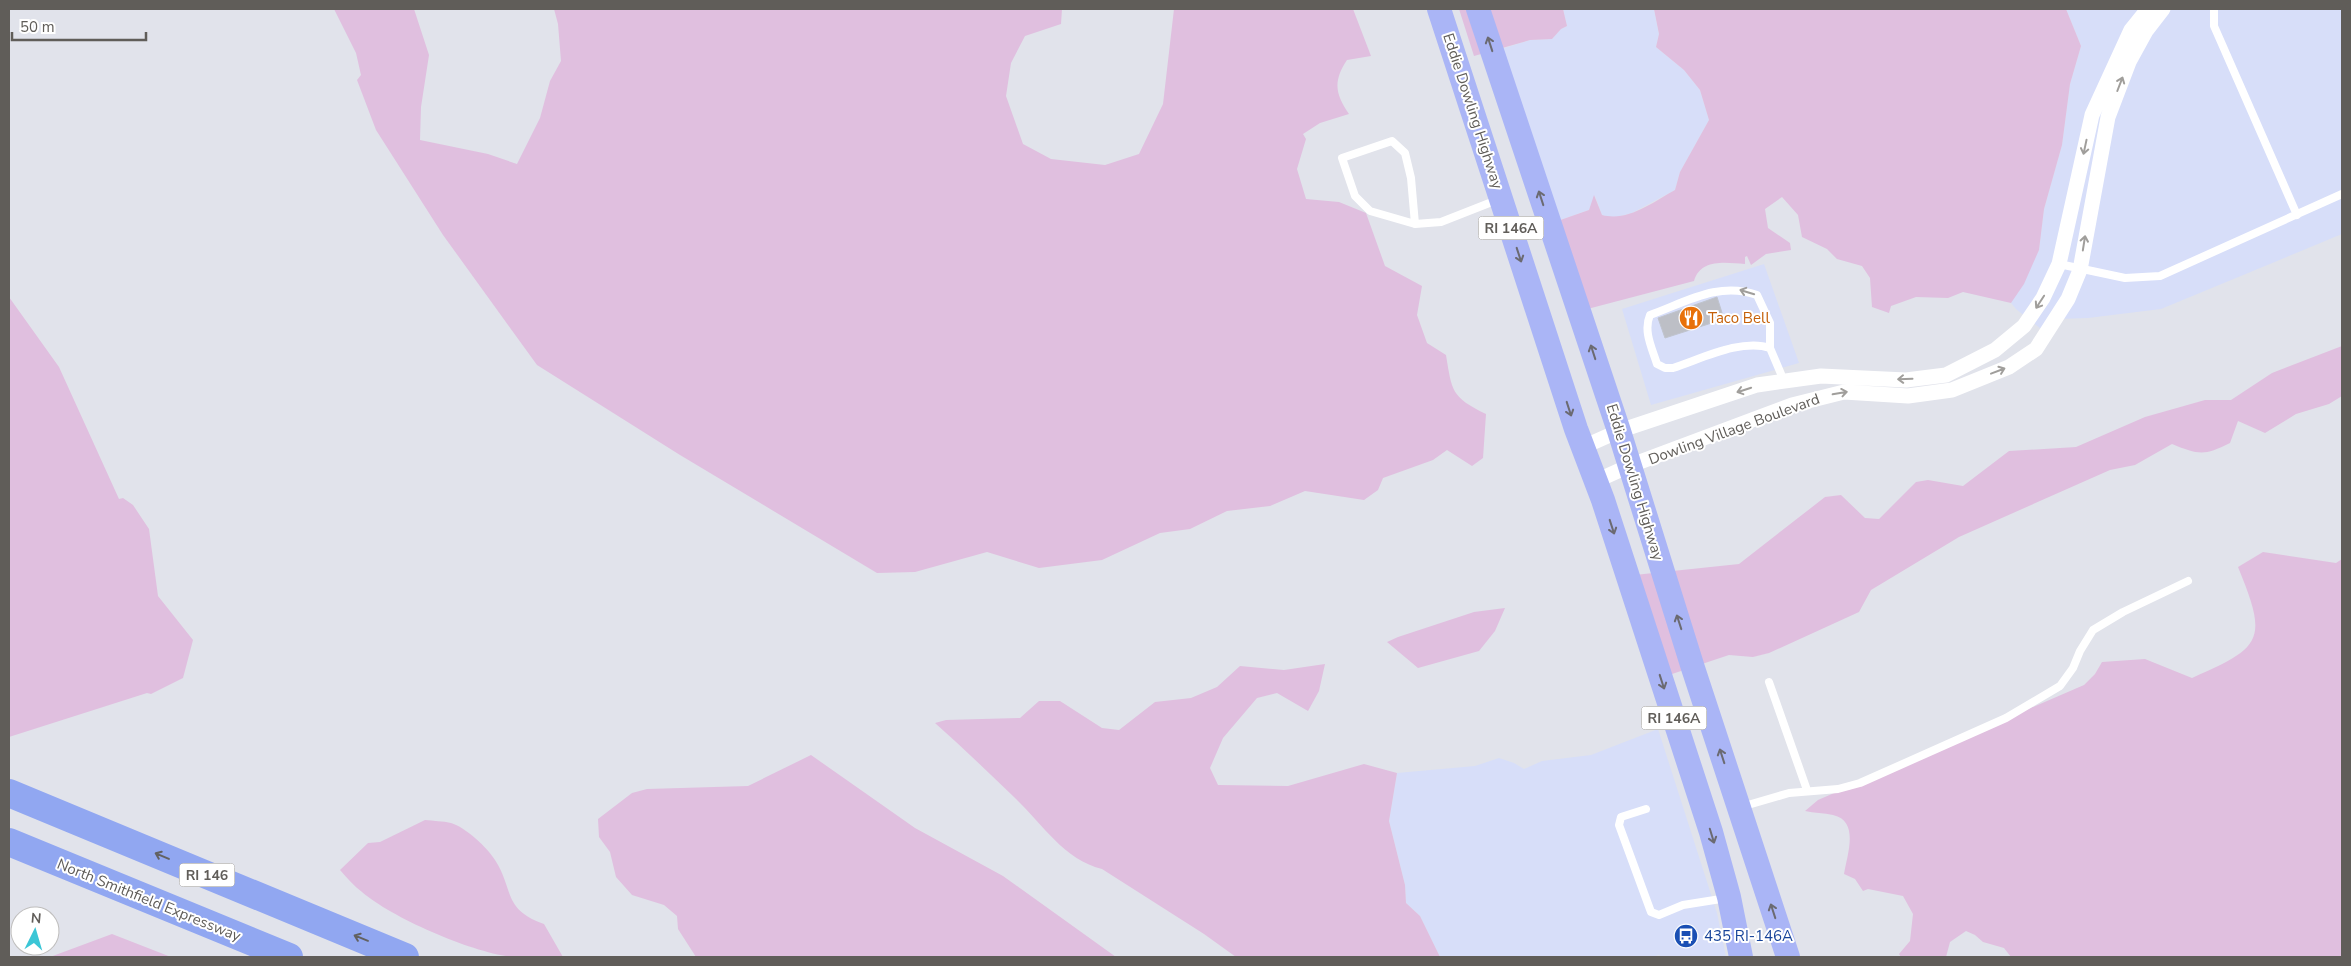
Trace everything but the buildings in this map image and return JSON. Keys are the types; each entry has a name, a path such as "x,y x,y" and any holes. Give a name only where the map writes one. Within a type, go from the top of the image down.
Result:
{"highway":[{"name":"RI 146","path":"9,793 405,957"},
{"name":"North Smithfield Expressway","path":"9,842 289,957"}],"main road":[{"name":"Eddie Dowling Highway","path":"1439,9 1711,832 1729,897 1741,957"},
{"name":"Eddie Dowling Highway","path":"1478,9 1619,431 1788,957"}],"street":[{"name":"Dowling Village Boulevard","path":"1583,447 1619,431 1757,385 1821,376 1906,380 1946,375 1995,350 2024,326 2043,298 2059,264 2092,115 2131,30 2148,9"},
{"name":"Dowling Village Boulevard","path":"1596,481 1629,466 1792,405 1844,392 1908,396 1952,390 2009,367 2036,349 2055,323 2068,299 2080,270 2108,117 2129,62 2146,31 2163,9"},
{"path":"1784,381 1792,405"}],"lane":[{"path":"2214,9 2214,26 2297,215"},
{"path":"1415,224 1411,178 1405,153 1392,141 1342,158 1355,196 1370,211 1415,224 1441,222 1501,198"},
{"path":"2059,264 2080,270 2125,278 2160,276 2342,194"},
{"path":"1770,348 1759,344 1745,345 1673,368 1665,368 1657,364 1648,337 1646,324 1650,315 1720,289 1742,290 1757,295 1770,323 1770,348 1784,381"},
{"path":"1739,807 1789,793 1807,790 1838,789 1860,782 2006,718 2060,686 2073,668 2080,651 2093,630 2123,612 2188,581"},
{"path":"1770,682 1807,790"},
{"path":"1646,808 1621,818 1619,825 1651,912 1659,915 1683,906 1729,897"}],"shaded area":[{"path":"334,9 414,9 429,55 421,107 420,140 488,154 517,164 540,118 550,81 561,61 558,24 554,9 1062,9 1061,24 1025,36 1011,63 1006,96 1023,144 1051,159 1105,165 1139,154 1163,104 1174,9 1353,9 1371,56 1347,60 1339,74 1338,87 1341,100 1349,114 1320,123 1303,134 1306,139 1297,169 1306,199 1339,202 1366,213 1385,266 1422,286 1417,315 1427,343 1446,355 1455,392 1466,403 1486,414 1483,458 1472,466 1447,450 1433,460 1383,478 1378,490 1364,500 1305,491 1270,506 1227,511 1190,529 1160,533 1102,560 1039,568 987,552 915,572 877,573 680,455 537,365 443,235 376,130 357,80 361,75 356,53"},
{"path":"1459,9 1563,9 1567,26 1561,29 1552,39 1530,40 1474,56"},
{"path":"1563,9 1654,9 1659,34 1656,47 1684,70 1700,90 1709,120 1680,172 1675,190 1632,213 1613,218 1602,215 1595,196 1589,210 1549,224 1498,50 1530,40 1552,39 1561,29 1567,26"},
{"path":"1654,9 2066,9 2081,46 2070,84 2062,145 2044,209 2039,250 2024,284 2011,303 1963,292 1948,298 1916,297 1891,306 1889,313 1872,307 1870,278 1862,266 1837,259 1827,249 1802,237 1798,215 1782,197 1765,209 1768,228 1790,243 1791,250 1766,254 1751,265 1747,256 1745,257 1745,264 1722,263 1708,265 1702,268 1694,281 1576,312 1549,224 1589,210 1594,195 1602,215 1621,216 1640,210 1675,190 1680,172 1709,120 1700,90 1684,70 1656,47 1659,34"},
{"path":"2066,9 2342,9 2342,234 2161,309 2088,318 2058,319 2041,329 2016,309 2011,303 2039,250 2044,209 2062,145 2070,84 2081,46"},
{"path":"1764,264 1799,363 1651,405 1622,309"},
{"path":"9,297 59,367 119,499 123,498 133,505 149,529 158,596 193,640 183,678 151,694 147,693 9,737"},
{"path":"2342,346 2342,396 2329,404 2296,414 2265,433 2238,421 2230,443 2207,452 2195,452 2172,444 2135,465 2110,470 1959,537 1871,590 1859,612 1769,653 1753,657 1729,655 1657,679 1625,576 1739,564 1825,497 1841,495 1865,518 1879,519 1916,482 1928,480 1963,486 2009,451 2076,447 2145,417 2205,400 2231,400 2272,373"},
{"path":"2263,552 2336,563 2342,559 2342,957 2011,957 2004,948 1983,942 1975,935 1966,931 1950,942 1946,957 1901,957 1899,954 1910,941 1913,914 1903,896 1868,889 1863,891 1855,879 1844,874 1850,840 1847,824 1841,818 1833,815 1805,811 1818,800 2084,685 2095,674 2102,662 2145,659 2192,678 2233,658 2246,649 2253,638 2255,626 2248,591 2238,567"},
{"path":"1505,608 1495,631 1479,651 1418,668 1387,642 1474,612"},
{"path":"1325,664 1319,691 1308,711 1277,693 1257,698 1223,738 1210,768 1218,785 1288,786 1364,764 1397,773 1389,821 1405,885 1406,903 1420,916 1440,957 1236,957 1204,934 1102,869 1088,864 1064,849 1014,797 935,723 946,720 1020,718 1039,701 1060,701 1102,728 1119,730 1155,702 1191,698 1217,687 1240,666 1284,670"},
{"path":"1658,729 1717,913 1726,957 1661,957 1659,955 1652,957 1440,957 1420,916 1406,903 1405,885 1389,821 1397,773 1475,766 1499,758 1524,769 1542,761 1591,755"},
{"path":"811,755 915,828 1003,876 1116,957 696,957 678,929 677,916 664,905 632,895 616,877 610,852 599,837 598,819 632,793 647,789 748,786"},
{"path":"425,820 448,822 457,825 482,844 492,855 501,870 515,905 521,912 544,924 563,957 513,957 456,942 412,923 375,902 356,887 340,870 368,843 380,842"},
{"path":"112,934 171,957 50,957 60,956 60,953"}],"place":[{"name":"Taco Bell","path":"1691,318"},
{"name":"435 RI-146A","path":"1686,936"}]}
